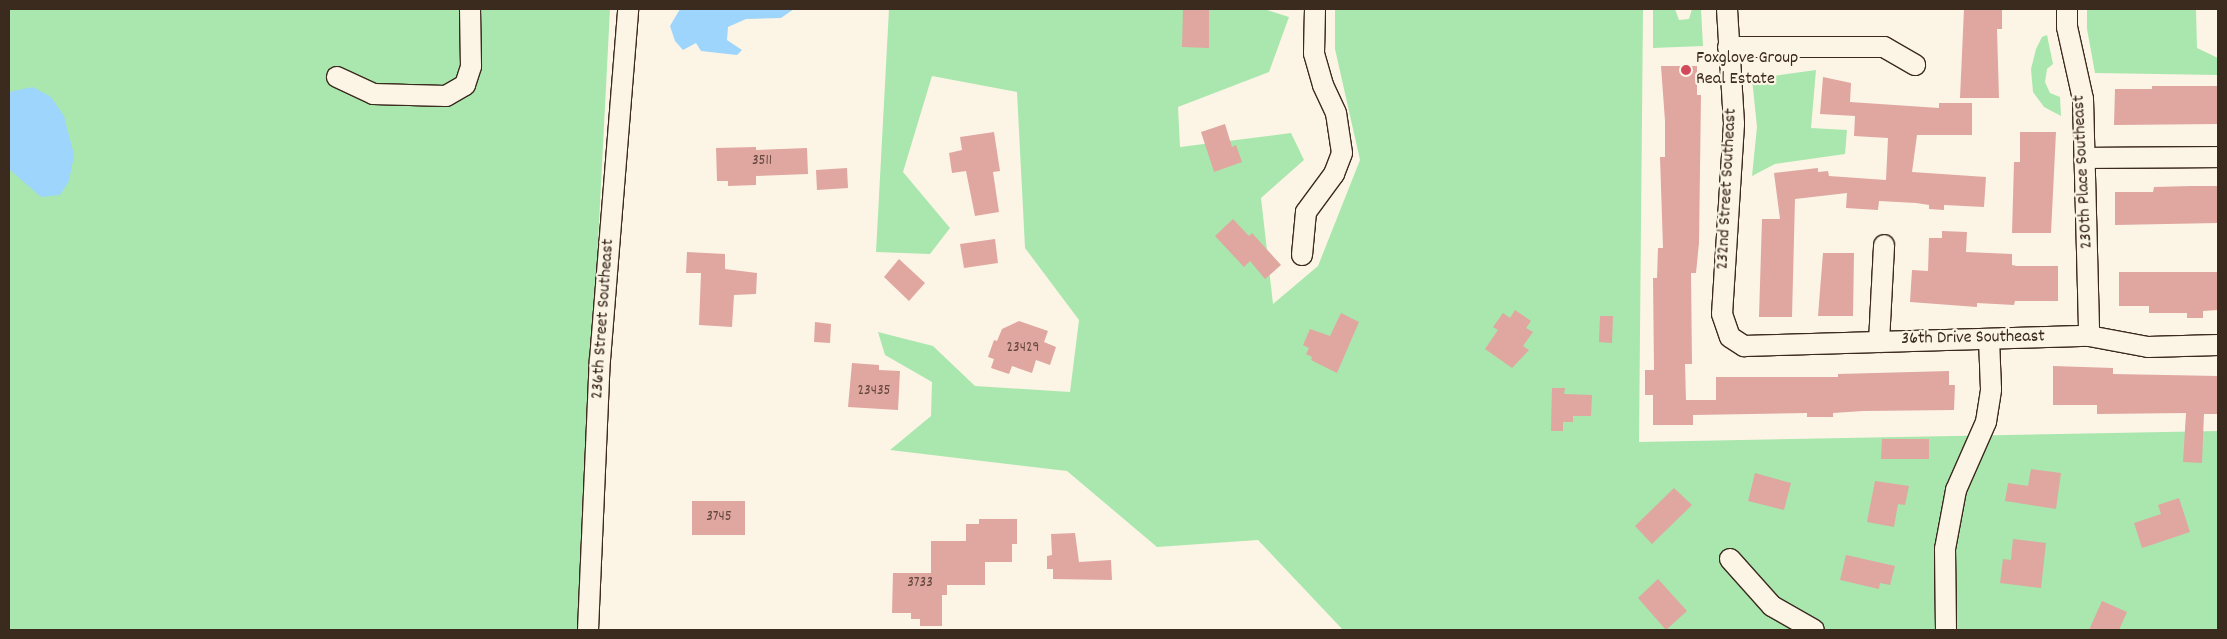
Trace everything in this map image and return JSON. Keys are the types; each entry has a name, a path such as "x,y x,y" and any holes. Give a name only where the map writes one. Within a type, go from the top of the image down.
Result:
{"street":[{"path":"337,77 374,94 446,96 465,85 471,66 470,9"},
{"name":"236th Street Southeast","path":"588,630 600,360 628,9"},
{"path":"1302,255 1306,212 1334,174 1342,153 1336,113 1323,85 1314,53 1315,9"},
{"name":"232nd Street Southeast","path":"1727,9 1734,124 1722,314 1730,337"},
{"name":"230th Place Southeast","path":"2067,9 2067,27 2083,99 2090,336"},
{"path":"1728,47 1884,47 1915,65"},
{"path":"2086,158 2218,157"},
{"path":"1879,342 1884,245"},
{"name":"36th Drive Southeast","path":"1730,337 1744,346 2090,336 2148,347 2218,345"},
{"path":"1946,630 1946,548 1956,490 1986,422 1991,389 1990,339"},
{"path":"1730,559 1772,606 1814,630"}],"green space":[{"path":"9,9 610,9 592,359 588,630 9,630"},
{"path":"889,9 1264,9 1289,17 1269,72 1178,107 1180,147 1291,133 1304,160 1261,198 1273,304 1318,266 1360,160 1335,49 1335,9 1643,9 1639,442 2218,431 2218,630 1343,630 1258,540 1157,547 1067,471 890,450 931,416 932,382 885,355 878,332 933,346 975,386 1070,392 1079,320 1025,248 1017,92 932,76 903,172 950,228 930,254 876,252"},
{"path":"1653,9 1675,9 1679,20 1689,19 1692,9 1701,9 1703,46 1653,48"},
{"path":"2087,9 2196,9 2197,48 2218,58 2218,75 2095,73 2087,29"},
{"path":"2047,35 2053,64 2047,69 2045,82 2050,93 2060,97 2061,116 2044,107 2033,92 2031,69 2036,49 2042,37"},
{"path":"1816,70 1811,128 1847,130 1845,154 1775,164 1752,176 1757,127 1752,79"}],"water":[{"path":"680,9 794,9 781,18 746,19 728,27 727,40 742,50 737,55 701,51 696,43 683,50 675,41 670,26"},
{"path":"33,87 51,97 64,116 74,155 69,181 60,195 41,197 9,169 9,92"}],"building":[{"path":"1183,9 1209,9 1209,48 1182,47"},
{"path":"1964,9 2002,9 2002,29 1997,29 1999,98 1960,98"},
{"path":"1661,66 1697,66 1697,95 1701,95 1699,243 1696,273 1691,273 1692,364 1685,364 1686,400 1716,400 1716,377 1838,377 1838,374 1949,371 1949,385 1955,385 1954,410 1863,411 1833,413 1833,417 1807,417 1807,413 1693,415 1693,425 1653,425 1653,395 1645,395 1645,370 1654,370 1653,278 1657,278 1658,248 1663,248 1660,157 1665,157 1665,121"},
{"path":"1823,77 1851,83 1850,102 1939,108 1939,103 1972,103 1972,135 1917,135 1912,172 1986,177 1984,207 1944,205 1944,210 1929,209 1929,205 1916,203 1879,201 1878,210 1846,208 1847,193 1795,199 1792,317 1759,317 1762,219 1780,219 1774,173 1818,168 1818,172 1828,171 1829,176 1886,180 1888,138 1854,136 1855,116 1820,114"},
{"path":"2152,86 2218,86 2218,124 2114,125 2115,89 2152,89"},
{"path":"1225,124 1232,147 1236,145 1242,162 1214,172 1201,132"},
{"path":"994,132 1000,171 993,172 999,212 975,216 966,171 952,173 949,153 962,150 960,137"},
{"path":"2020,132 2056,132 2051,233 2012,233 2014,162 2020,162"},
{"path":"756,147 756,150 807,148 808,174 756,176 756,185 728,186 728,181 717,181 716,148"},
{"path":"847,168 848,188 817,190 816,170"},
{"path":"2218,186 2218,223 2115,225 2115,192 2153,192 2154,187"},
{"path":"1233,219 1249,236 1252,233 1281,265 1265,279 1250,261 1244,267 1215,236"},
{"path":"1942,231 1967,232 1966,252 2012,254 2012,265 2017,266 2058,266 2058,301 2015,301 2014,305 1977,303 1977,307 1910,302 1912,270 1928,271 1929,238 1942,238"},
{"path":"995,239 998,263 964,268 960,244"},
{"path":"687,252 725,254 725,269 757,273 756,294 734,295 732,327 699,325 701,273 686,273"},
{"path":"1823,253 1854,253 1853,316 1818,316"},
{"path":"899,259 925,283 909,301 884,277"},
{"path":"2119,272 2218,272 2218,310 2203,311 2203,318 2187,318 2187,313 2149,313 2149,306 2119,306"},
{"path":"1515,310 1531,321 1526,328 1533,332 1523,346 1529,350 1512,368 1485,349 1498,330 1493,327 1503,313 1510,318"},
{"path":"1341,313 1359,322 1337,373 1311,360 1312,357 1306,354 1309,348 1303,345 1310,329 1330,336"},
{"path":"1600,316 1613,316 1612,343 1599,342"},
{"path":"1019,321 1048,331 1044,342 1056,347 1050,365 1036,360 1032,373 1012,366 1009,374 991,368 994,359 988,357 994,340 997,341 1002,329"},
{"path":"815,322 831,324 830,343 814,342"},
{"path":"852,363 879,365 879,370 900,371 898,410 848,407"},
{"path":"2053,366 2113,368 2113,374 2218,376 2218,414 2204,414 2202,463 2183,462 2186,413 2097,414 2097,405 2053,405"},
{"path":"1552,388 1565,388 1564,394 1592,395 1591,416 1573,416 1573,422 1563,422 1563,431 1551,431"},
{"path":"1882,439 1929,439 1929,459 1881,459"},
{"path":"2031,469 2061,473 2056,509 2005,501 2008,483 2028,486"},
{"path":"1755,473 1791,483 1784,510 1748,501"},
{"path":"1875,481 1909,486 1905,505 1898,504 1894,527 1867,522"},
{"path":"1674,488 1692,505 1652,544 1635,526"},
{"path":"2179,498 2190,532 2142,548 2134,523 2161,514 2158,505"},
{"path":"692,501 745,501 745,535 692,535"},
{"path":"979,519 1017,519 1017,544 1012,544 1012,562 985,562 985,585 947,585 947,595 942,595 942,626 920,626 920,619 911,619 911,613 892,613 893,573 931,573 931,541 966,541 966,524 979,524"},
{"path":"1075,533 1079,562 1111,560 1112,580 1053,579 1053,569 1047,569 1047,556 1052,555 1051,534"},
{"path":"2013,539 2046,543 2041,588 2000,583 2003,559 2011,560"},
{"path":"1846,555 1895,566 1890,585 1880,583 1879,589 1840,580"},
{"path":"1658,579 1687,611 1666,630 1638,598"},
{"path":"2102,601 2127,612 2119,630 2089,630"}],"place":[{"name":"Foxglove Group Real Estate","path":"1686,70"}]}
